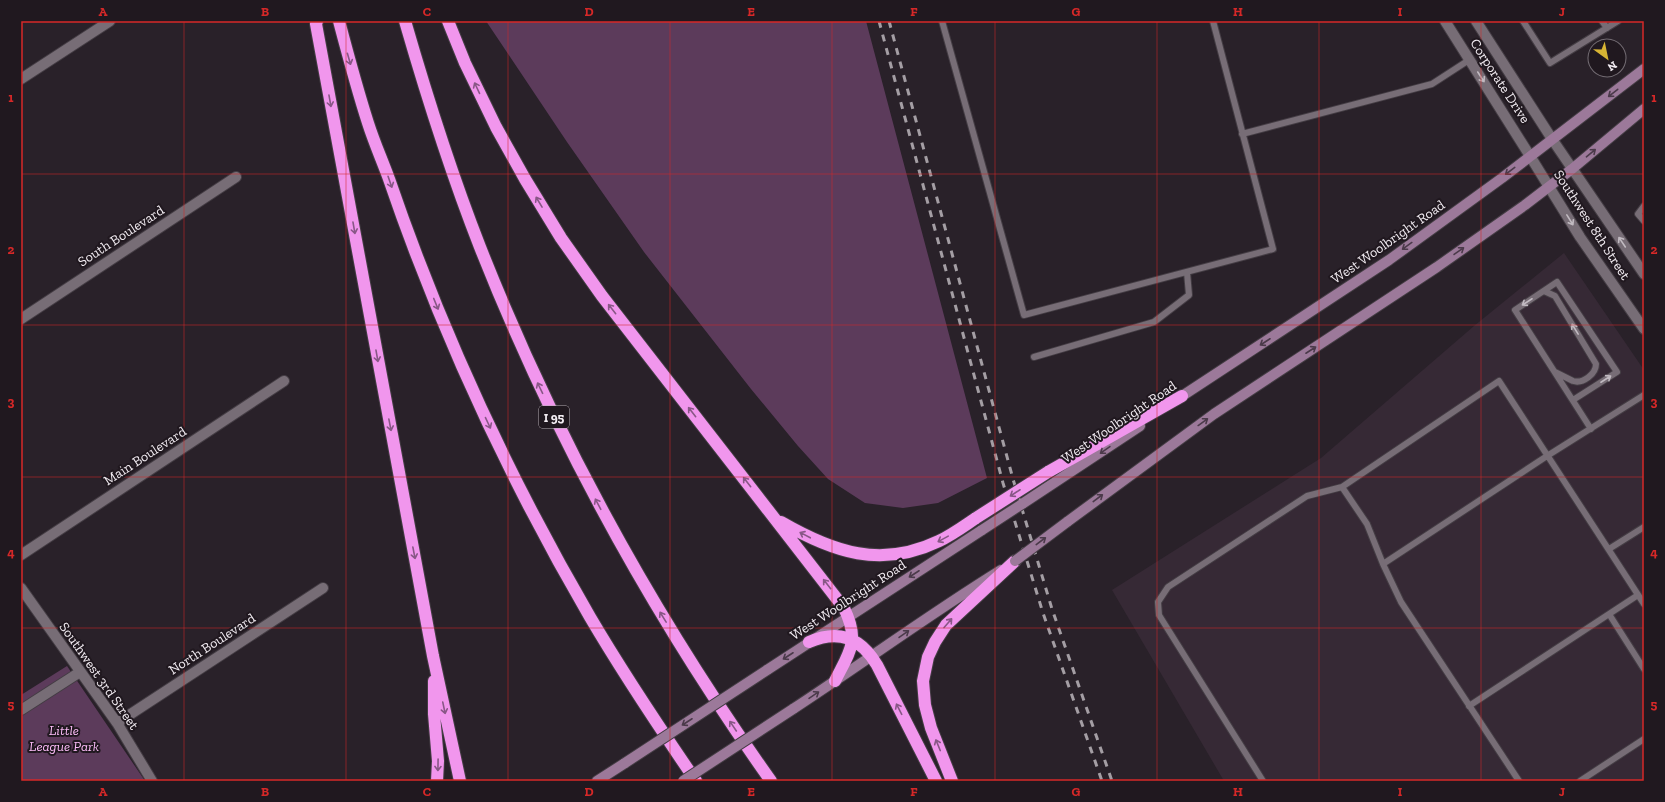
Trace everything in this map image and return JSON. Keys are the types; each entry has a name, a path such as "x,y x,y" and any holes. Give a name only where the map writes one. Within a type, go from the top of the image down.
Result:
{"highway":[{"path":"317,21 317,32 433,656 460,781"},
{"path":"339,21 369,124 402,215 440,314 477,400 523,494 583,606 643,703 696,781"},
{"name":"I 95","path":"405,21 430,107 465,207 498,293 538,383 598,503 653,602 705,684 771,781"},
{"path":"448,21 465,63 496,127 525,179 561,238 607,302 838,599 848,617 853,640 851,648 835,681"},
{"path":"776,519 807,537 833,548 849,552 874,555 903,553 930,545 940,541 1048,472 1182,396"},
{"path":"952,781 928,716 924,693 925,669 931,649 943,629 993,578 1014,561"},
{"path":"810,642 829,636 847,637 866,649 872,657 936,781"},
{"path":"433,656 434,714 438,762 437,781"}],"main road":[{"name":"West Woolbright Road","path":"597,781 1099,454 1182,396 1389,260 1552,140 1644,69"},
{"path":"1014,561 1214,414 1437,267 1550,187 1644,109"},
{"path":"683,781 872,657 963,592 993,578"}],"street":[{"path":"21,79 110,21"},
{"name":"Corporate Drive","path":"1445,21 1530,156"},
{"name":"Corporate Drive","path":"1476,21 1552,140"},
{"name":"Southwest 8th Street","path":"1552,140 1644,274"},
{"name":"Southwest 8th Street","path":"1530,156 1580,237 1644,329"},
{"name":"South Boulevard","path":"21,319 236,177"},
{"name":"Main Boulevard","path":"21,555 284,381"},
{"name":"Southwest 3rd Street","path":"21,588 117,723 152,781"},
{"name":"North Boulevard","path":"117,723 323,588"},
{"path":"21,710 80,672"}],"lane":[{"path":"942,21 1024,315 1273,249 1213,21"},
{"path":"1523,21 1550,63 1618,21"},
{"path":"1602,21 1607,28"},
{"path":"1242,134 1432,84 1470,60"},
{"path":"1644,206 1638,214 1644,221"},
{"path":"1034,357 1154,322 1189,295 1187,272"},
{"path":"1573,400 1617,372 1557,282 1515,310 1591,429"},
{"path":"1544,291 1555,296 1596,364 1596,370 1593,374 1581,380 1574,381 1554,371"},
{"path":"1263,781 1159,615 1158,602 1168,587 1307,496 1342,487 1499,380 1644,604"},
{"path":"1383,564 1547,456 1644,396"},
{"path":"1342,487 1367,524 1383,564 1402,602 1519,781"},
{"path":"1609,549 1644,527"},
{"path":"1470,706 1638,595"},
{"path":"1609,614 1644,669"},
{"path":"1580,781 1644,739"}],"shaded area":[{"path":"1564,253 1644,370 1644,781 1224,781 1112,590 1321,458 1474,326"}],"green space":[{"path":"486,21 866,21 987,478 938,503 903,508 865,503 828,479 798,446 751,389 644,252 567,142"},
{"name":"Little League Park","path":"67,666 145,781 21,781 21,695"}],"railway":[{"path":"879,21 1003,483 1043,613 1102,781"},
{"path":"889,21 1013,479 1052,609 1112,781"}]}
